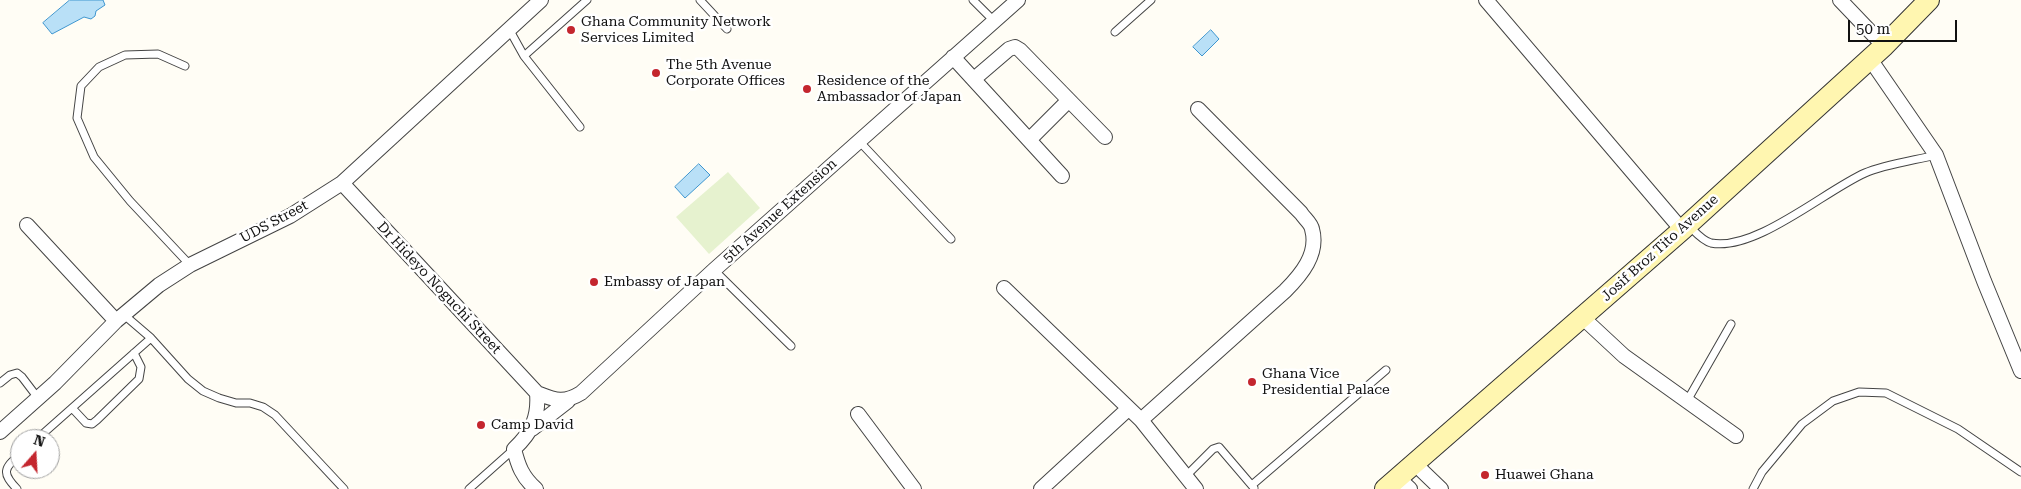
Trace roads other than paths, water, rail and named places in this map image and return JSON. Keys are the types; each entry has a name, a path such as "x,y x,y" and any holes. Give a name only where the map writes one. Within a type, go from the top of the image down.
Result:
{"street":[{"name":"UDS Street","path":"0,432 38,398 119,317 159,285 190,265 290,216 342,183 541,0"},
{"name":"5th Avenue Extension","path":"514,448 532,429 581,393 714,270 1018,0"},
{"path":"1486,0 1684,228"},
{"path":"1840,0 1877,52 1936,155 2021,370"},
{"name":"Josif Broz Tito Avenue","path":"1398,485 1414,464 1684,228 1877,52 1928,0"},
{"path":"974,79 1009,49 1015,47 1105,137"},
{"path":"953,57 1062,176"},
{"path":"1029,140 1068,101"},
{"path":"1141,420 1298,278 1307,265 1314,247 1312,228 1301,213 1198,109"},
{"name":"Dr Hideyo Noguchi Street","path":"342,183 537,393"},
{"path":"26,225 119,317"},
{"path":"1004,288 1141,420 1196,489"},
{"path":"1582,317 1624,356 1736,436"},
{"path":"532,429 538,405 537,393 568,401"},
{"path":"1040,489 1128,409"},
{"path":"858,414 914,489"},
{"path":"514,448 518,466 527,481 536,489"},
{"path":"1414,464 1441,489"}],"lane":[{"path":"524,56 587,0"},
{"path":"700,0 727,29"},
{"path":"973,0 994,21"},
{"path":"1115,32 1151,0"},
{"path":"509,29 524,56 580,127"},
{"path":"185,66 158,54 125,55 99,67 81,86 77,118 94,157 130,201 190,265"},
{"path":"860,141 951,239"},
{"path":"1684,228 1709,243 1726,244 1746,238 1797,215 1866,172 1936,155"},
{"path":"714,270 791,346"},
{"path":"119,317 151,338 188,379 204,391 227,401 250,403 263,407 275,415 344,489"},
{"path":"1687,401 1731,324"},
{"path":"48,429 151,338"},
{"path":"72,408 86,423 92,424 97,420 140,378 141,367 134,353"},
{"path":"1185,477 1213,449 1219,447 1253,487 1386,370"},
{"path":"0,384 10,375 17,373 38,398"},
{"path":"1753,489 1762,472 1802,424 1833,401 1859,392 1886,393 1958,428 2021,472"},
{"path":"469,489 514,448"},
{"path":"10,464 6,470 7,477 17,489"}],"water":[{"path":"70,0 103,0 105,5 96,11 95,16 91,19 84,17 52,34 43,23"},
{"path":"1211,30 1219,39 1202,56 1193,47"},
{"path":"699,164 710,175 685,198 675,187"}],"place":[{"name":"Ghana Community Network Services Limited","path":"571,30"},
{"name":"The 5th Avenue Corporate Offices","path":"656,73"},
{"name":"Residence of the Ambassador of Japan","path":"807,89"},
{"name":"Embassy of Japan","path":"594,282"},
{"name":"Ghana Vice Presidential Palace","path":"1252,382"},
{"name":"Camp David","path":"481,425"},
{"name":"Huawei Ghana","path":"1485,475"}]}
